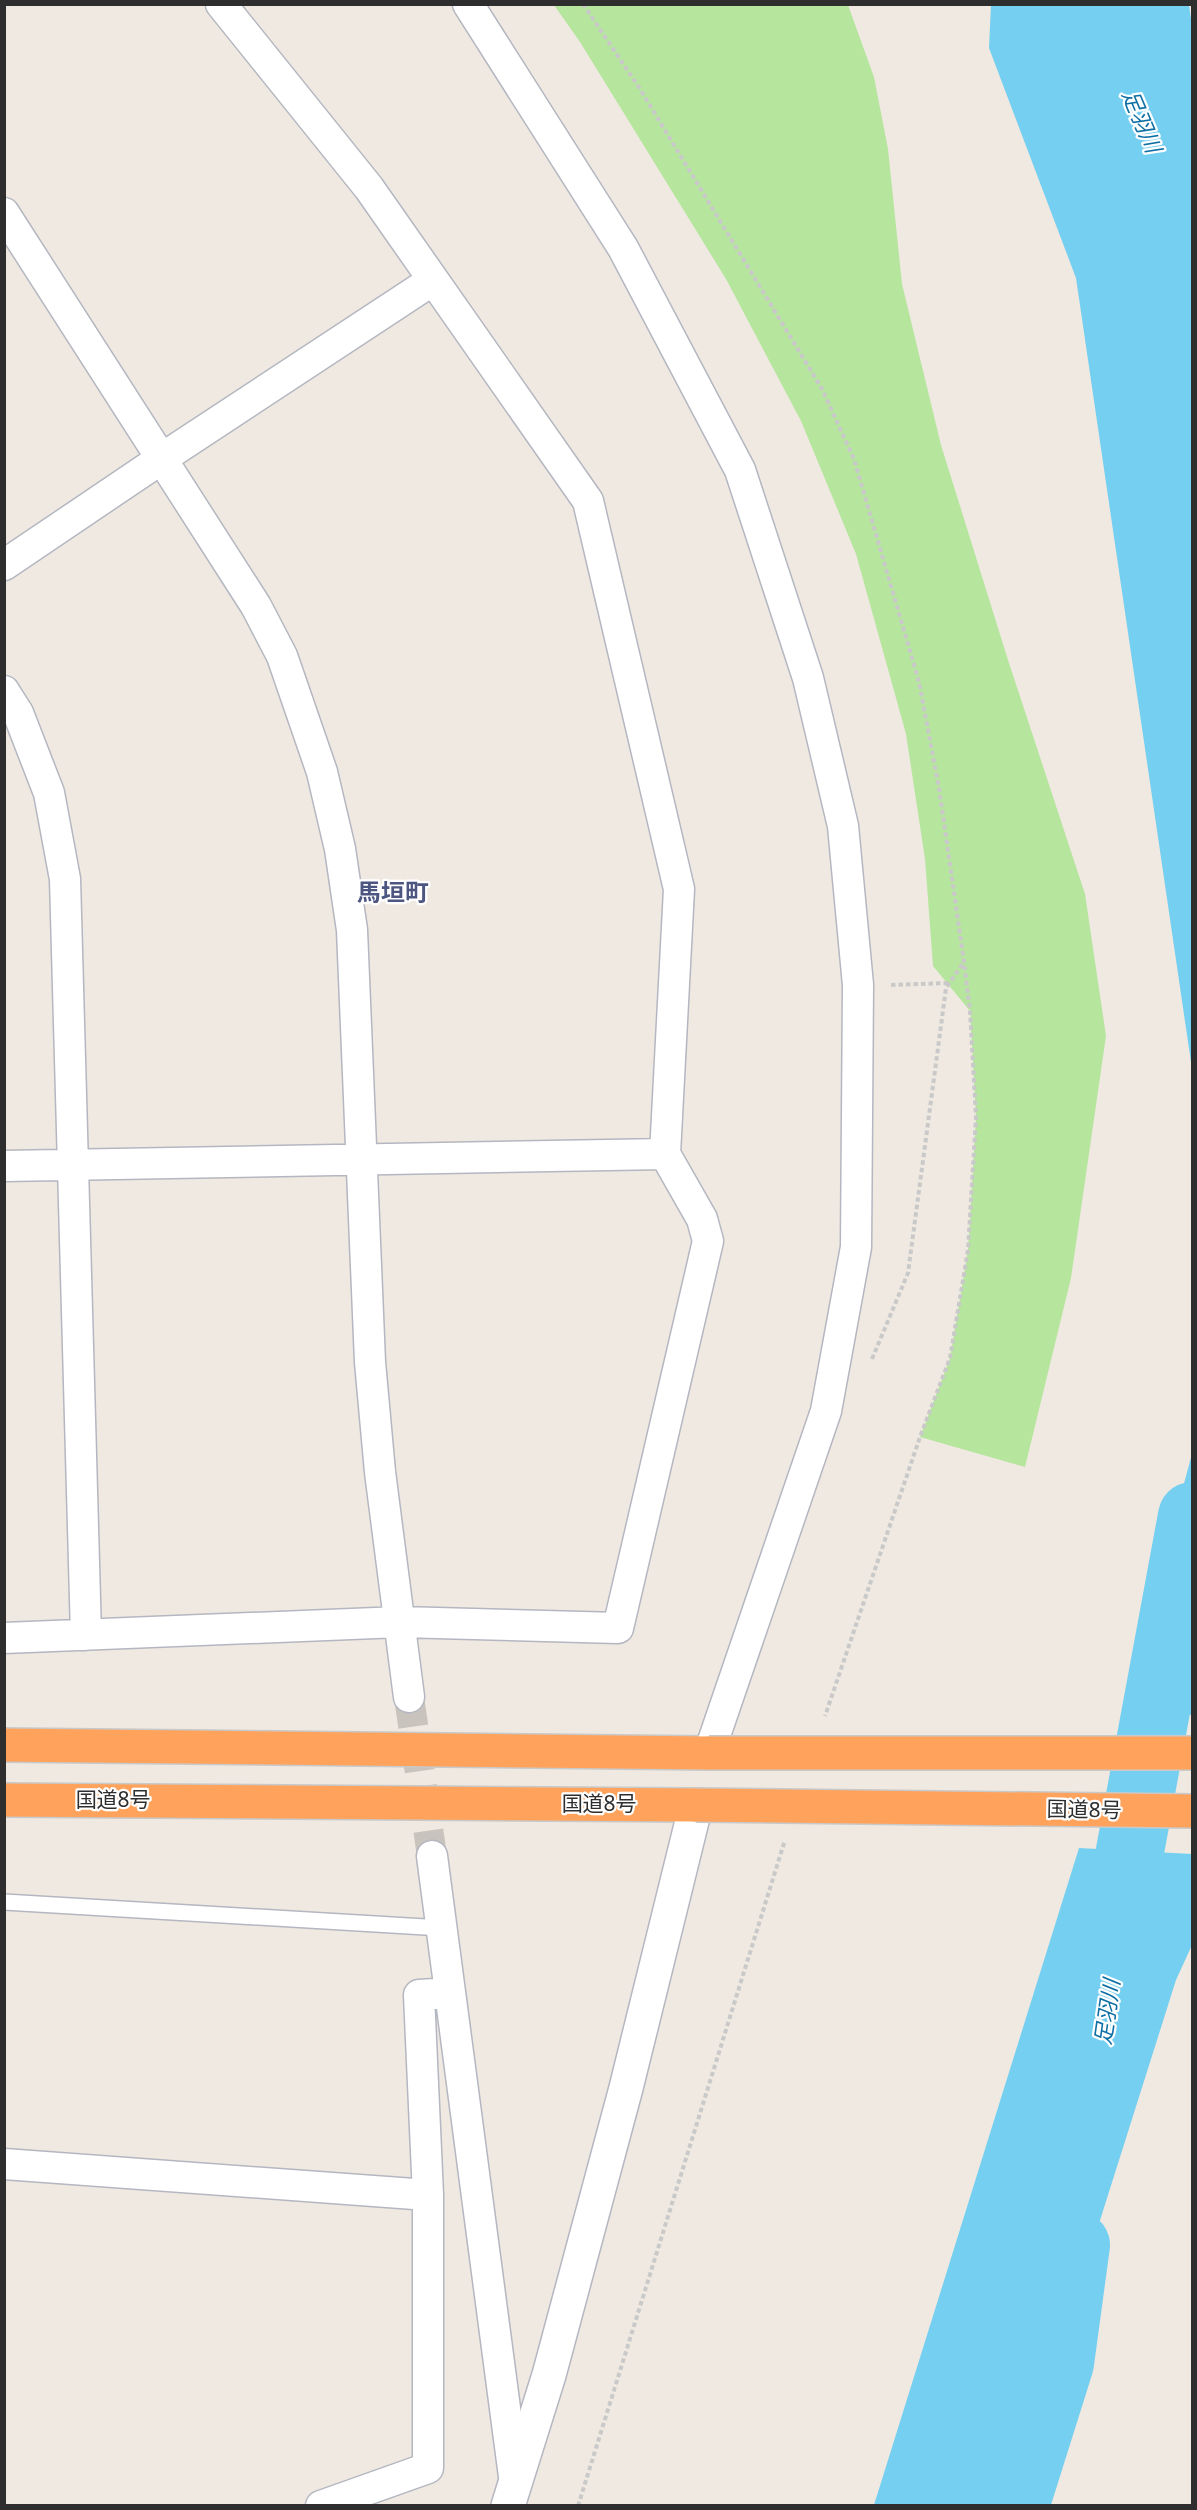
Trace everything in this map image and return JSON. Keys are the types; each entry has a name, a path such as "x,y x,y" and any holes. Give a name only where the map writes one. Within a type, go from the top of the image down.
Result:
{"highway":[{"path":"4,1745 709,1753 1192,1753"},
{"name":"国道8号","path":"4,1800 696,1804 1192,1811"}],"street":[{"path":"4,1638 400,1622 618,1628 708,1241 702,1219 665,1154 678,889 588,501 369,188 221,4"},
{"path":"468,4 623,248 740,470 808,678 843,826 858,985 856,1247 826,1411 709,1753"},
{"path":"4,213 261,616 282,656 322,772 340,849 352,930 370,1373 380,1472 409,1697"},
{"path":"4,565 433,280"},
{"path":"4,691 18,713 49,793 65,879 86,1635"},
{"path":"4,1166 665,1154"},
{"path":"512,2495 549,2375 626,2088 696,1804"},
{"path":"432,1856 512,2495"},
{"path":"321,2505 428,2468 428,2195 419,1995 450,1993"},
{"path":"4,2164 428,2195"}],"lane":[{"path":"4,1902 442,1928"}],"path":[{"path":"583,4 640,89 822,389 854,459 919,682 939,788 964,962 950,983 945,999 908,1274 875,1355 868,1363"},
{"path":"858,985 950,983"}],"green space":[{"path":"554,5 848,5 874,77 888,149 902,284 941,445 1008,660 1085,894 1106,1036 1071,1278 1025,1467 920,1437 950,1358 968,1250 976,1117 970,1011 933,966 925,859 906,734 856,554 801,421 726,279 580,42"}],"water":[{"path":"991,5 1189,5 1192,26 1192,1069 1076,278 989,48"},
{"path":"1192,1454 1192,1715 1123,1709"},
{"path":"1079,1848 1192,1854 1192,1945 1176,1980 1010,2505 874,2505"}],"waterway":[{"name":"足羽川","path":"1116,1942 1125,1878 1192,1516"},
{"name":"足羽川","path":"1015,2506 1060,2363 1076,2245"}],"tunnel":[{"path":"409,1697 432,1856"}],"district":[{"name":"馬垣町","path":"393,893"}]}
